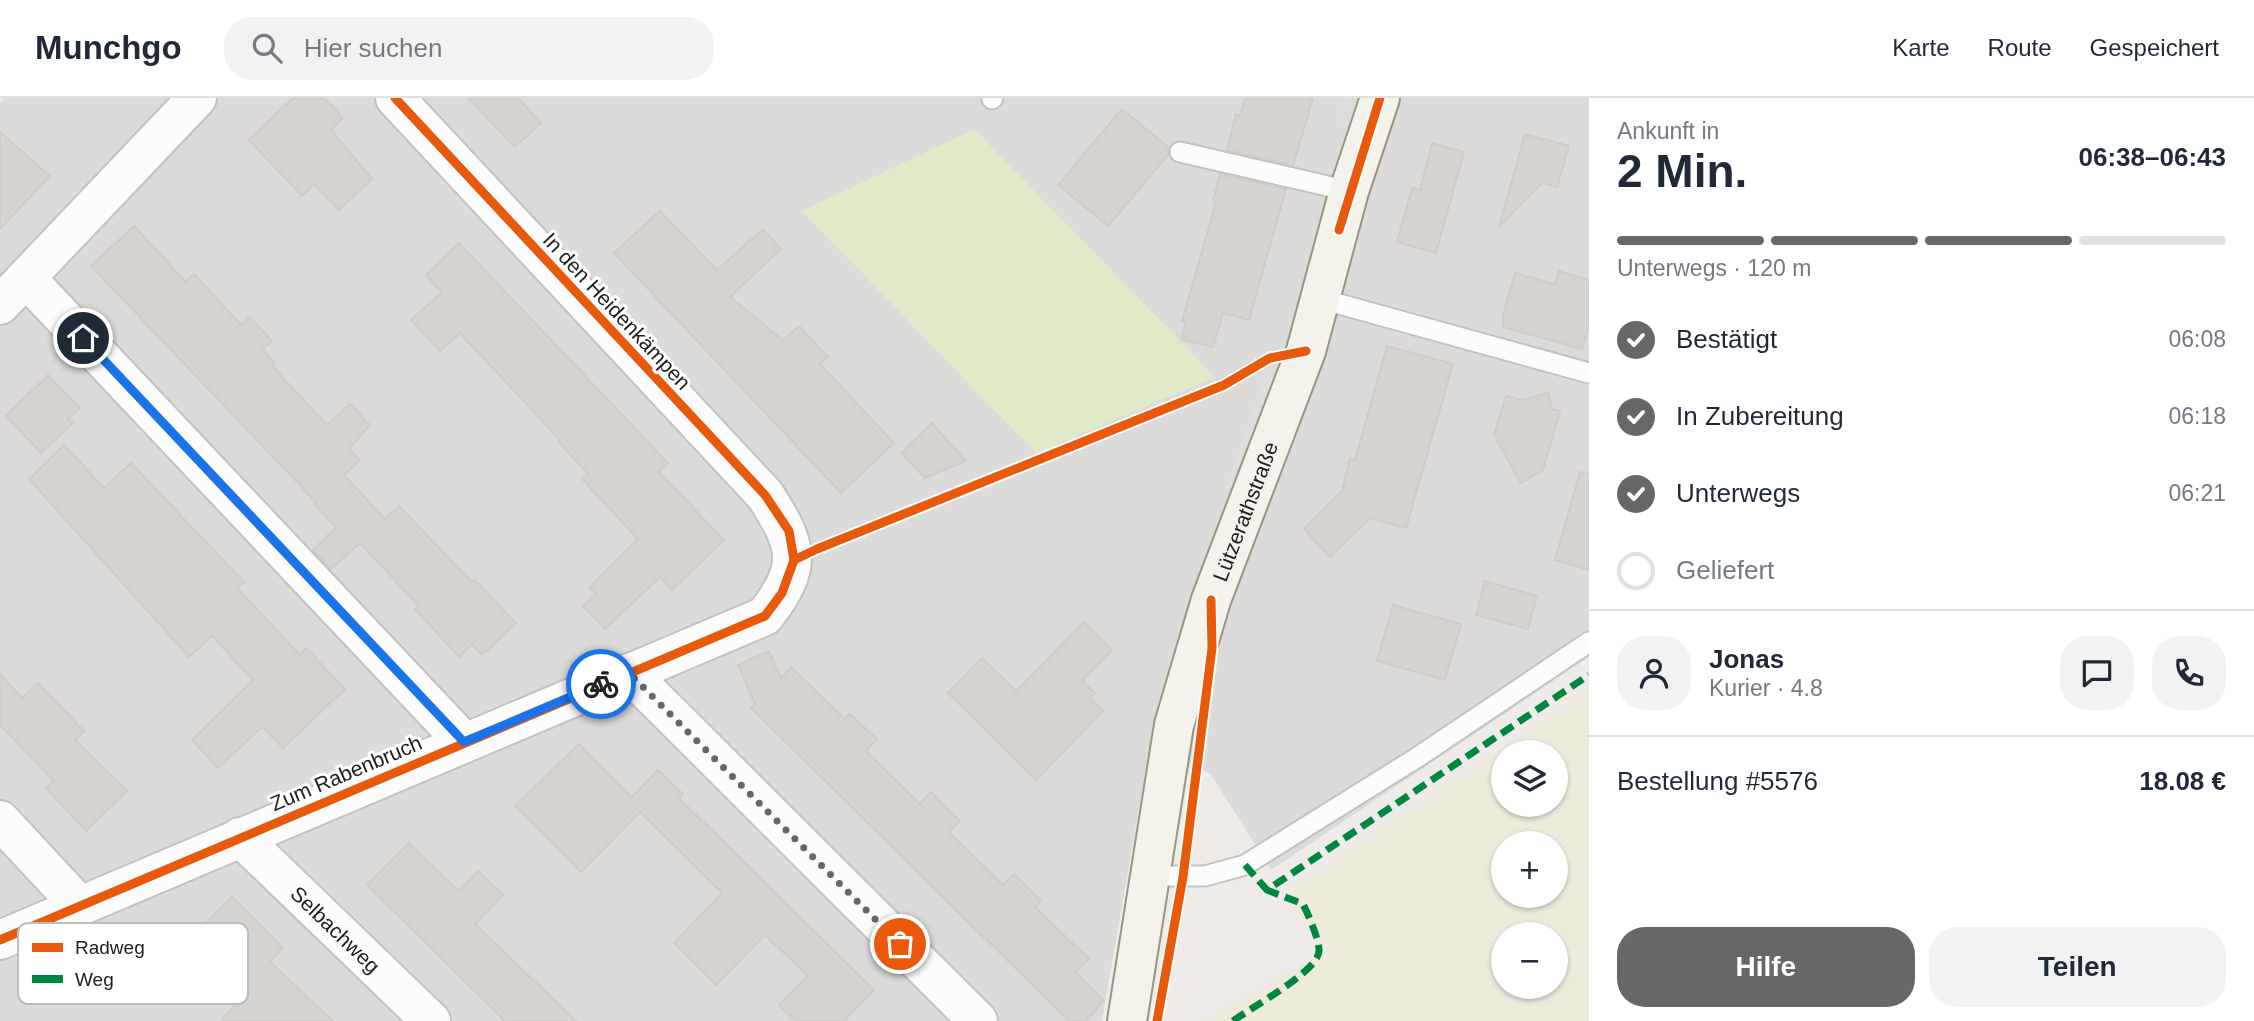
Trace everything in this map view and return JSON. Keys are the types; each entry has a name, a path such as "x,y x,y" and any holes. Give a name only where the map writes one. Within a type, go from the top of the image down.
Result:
{"street":[{"path":"0,305 197,98"},
{"name":"In den Heidenkämpen","path":"395,98 765,495 789,531 794,560"},
{"name":"Lützerathstraße","path":"1127,1021 1174,725 1211,600 1306,351 1349,191 1380,98"},
{"path":"26,278 464,742"},
{"name":"Zum Rabenbruch","path":"38,923 765,615 782,593 794,560"},
{"path":"629,673 978,1021"},
{"path":"0,820 79,905"},
{"name":"Selbachweg","path":"240,837 431,1021"},
{"name":"Zum Rabenbruch","path":"0,940 18,932"}],"lane":[{"path":"1180,152 1349,191"},
{"path":"1321,299 1589,373"},
{"path":"1150,876 1205,876 1245,865 1418,757 1589,642"}],"shaded area":[{"path":"5,98 1589,98 1589,657 1271,870 1210,773 1148,756 1102,1021 0,1021 0,103"},
{"path":"1346,98 1357,98 1345,128 1335,125"},
{"path":"1264,374 1274,377 1237,493 1226,489"},
{"path":"1589,690 1589,1021 1204,1021 1323,952 1285,892 1491,755 1491,817 1568,817 1568,740 1514,740"}],"green space":[{"path":"975,129 1215,377 1036,453 802,211"}],"building":[{"path":"293,98 324,98 343,118 331,130 372,179 339,210 314,184 302,196 249,140"},
{"path":"468,98 518,98 541,123 515,147"},
{"path":"1245,98 1313,98 1293,166 1227,150 1236,114 1240,115"},
{"path":"1122,109 1169,148 1168,155 1108,226 1058,185"},
{"path":"0,132 50,176 0,229"},
{"path":"1525,134 1569,146 1557,187 1542,183 1499,227"},
{"path":"1432,143 1464,152 1436,253 1397,242 1412,188 1420,190"},
{"path":"1220,174 1286,189 1249,320 1223,313 1213,347 1181,339 1186,322 1182,321 1216,202 1213,201"},
{"path":"660,211 717,270 763,229 781,249 730,297 783,340 799,326 828,357 820,364 894,443 841,493 614,253"},
{"path":"134,226 186,282 194,274 241,325 250,317 272,341 263,349 275,363 272,366 327,425 350,404 370,425 349,449 360,460 344,475 385,519 399,506 472,582 475,580 516,623 482,655 472,644 459,657 415,609 419,606 360,543 331,569 313,550 336,527 314,504 316,502 91,266"},
{"path":"459,243 668,463 659,472 724,540 672,590 660,577 605,629 583,606 596,594 589,588 638,539 582,479 588,474 560,440 460,333 440,351 411,320 442,292 426,275"},
{"path":"1559,271 1589,280 1589,326 1582,349 1503,327 1503,315 1515,273 1555,284"},
{"path":"1387,346 1453,364 1406,528 1370,518 1330,557 1304,529 1342,491 1350,458 1355,460"},
{"path":"48,375 80,408 68,419 73,423 41,453 6,416"},
{"path":"1548,393 1552,409 1560,411 1543,470 1521,483 1494,435 1506,396 1522,400"},
{"path":"932,423 966,461 925,478 901,453"},
{"path":"64,445 104,488 131,463 244,582 237,588 300,655 306,648 345,689 283,748 262,727 218,768 192,740 253,680 212,636 189,657 29,479"},
{"path":"1580,472 1589,473 1589,570 1555,560"},
{"path":"1485,581 1537,596 1528,629 1476,615"},
{"path":"1393,605 1461,624 1445,680 1377,661"},
{"path":"1084,622 1112,650 1082,681 1095,693 1090,698 1103,711 1036,780 948,693 982,658 1016,691"},
{"path":"769,651 781,678 791,667 845,719 850,714 877,739 866,751 920,804 931,792 960,821 949,832 1003,885 1014,874 1041,901 1035,907 1089,959 1075,972 1104,1001 1085,1021 1069,1021 751,708 755,704 738,665"},
{"path":"0,674 22,698 38,683 84,731 75,740 127,791 86,831 46,788 54,781 0,725"},
{"path":"579,744 632,797 658,770 683,794 679,798 874,990 844,1021 796,1021 779,1005 808,976 765,935 716,985 674,943 722,893 640,812 581,872 515,806"},
{"path":"409,843 458,891 478,871 503,895 475,924 576,1021 505,1021 367,885"},
{"path":"232,897 283,948 270,962 333,1021 220,1021 235,1004 248,1004 248,923 206,923"}],"marked path":[{"path":"1245,865 1267,890 1589,675"},
{"path":"1233,1021 1297,978 1316,959 1319,950 1303,904 1267,890"}],"cycle path":[{"path":"395,98 765,495 789,531 794,560"},
{"path":"1339,230 1380,98"},
{"path":"40,923 765,616 782,593 794,560 817,549 1224,385 1270,358 1306,351"},
{"path":"1157,1021 1183,877 1212,648 1211,600"},
{"path":"0,940 18,932"}],"way so far":[{"path":"601,684 629,673 900,944"}],"route":[{"path":"83,338 464,742 601,684"}]}
